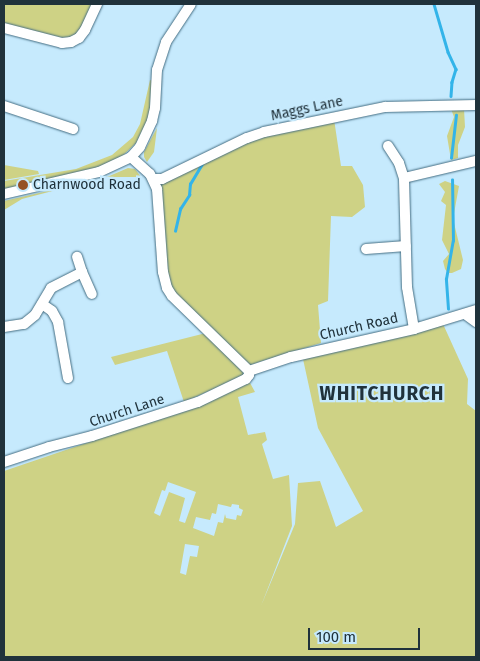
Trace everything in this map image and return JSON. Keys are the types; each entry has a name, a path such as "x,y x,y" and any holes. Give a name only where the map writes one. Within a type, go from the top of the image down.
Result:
{"street":[{"path":"4,28 62,42 71,42 79,38 85,30 98,4"},
{"path":"4,194 99,172 131,157 140,147 152,121 155,108 157,70 166,42 191,4"},
{"name":"Maggs Lane","path":"154,179 162,179 247,138 264,132 385,107 476,105"},
{"path":"4,106 73,129"},
{"path":"388,146 399,163 404,178 407,287 414,329"},
{"path":"131,157 154,179 161,230 163,272 167,288 172,296 249,371"},
{"path":"404,178 476,162"},
{"path":"365,249 406,246"},
{"path":"77,257 92,294"},
{"path":"4,328 24,324 35,315 51,288 65,278 82,272"},
{"path":"42,304 52,311 58,322 68,378"},
{"name":"Church Road","path":"249,371 291,357 414,329 476,310"},
{"path":"465,314 476,322"},
{"name":"Church Lane","path":"4,462 49,446 92,436 198,402 246,379 249,371"}],"green space":[{"path":"4,4 94,4 78,34 67,39 4,24"},
{"path":"150,80 153,81 149,118 136,143 117,161 102,168 4,190 4,181 76,169 112,155 133,137 140,124"},
{"path":"451,109 464,109 465,127 458,145 458,158 451,160 447,136 454,117"},
{"path":"334,119 341,166 352,166 363,185 365,207 352,217 331,216 328,301 318,305 321,343 250,365 182,302 169,285 159,185 255,137"},
{"path":"157,128 154,152 147,162 144,152"},
{"path":"4,165 38,171 39,174 4,180"},
{"path":"128,168 135,169 141,177 107,177"},
{"path":"445,181 459,186 453,219 463,260 461,269 452,273 448,273 445,269 443,261 449,254 442,240 446,205 441,201 445,192 439,184"},
{"path":"83,183 22,199 4,210 4,201"},
{"path":"443,324 468,379 467,404 476,411 476,657 4,657 4,471 151,421 249,381 255,392 238,397 248,435 265,432 267,440 262,444 273,479 289,475 292,526 261,606 295,524 298,483 320,481 336,527 363,511 318,428 303,359","holes":["168,482 196,492 185,523 179,521 185,498 169,492 160,516 154,513 162,490 165,491","218,504 231,507 232,504 239,505 239,508 243,510 241,516 237,515 236,520 226,518 225,514 223,523 218,522 214,536 193,528 196,517 210,520 212,513 216,514","185,544 199,546 197,557 190,556 186,575 180,573"]},
{"path":"206,333 244,369 243,376 184,402 167,351 115,365 111,357"}],"waterway":[{"path":"434,4 448,52 456,69 452,82 451,96"},
{"path":"451,158 456,115"},
{"path":"175,231 180,209 189,195 190,184 202,164"},
{"path":"448,309 446,279 453,241 452,180"}],"place":[{"name":"Charnwood Road","path":"23,185"}],"district":[{"name":"WHITCHURCH","path":"382,394"}]}
